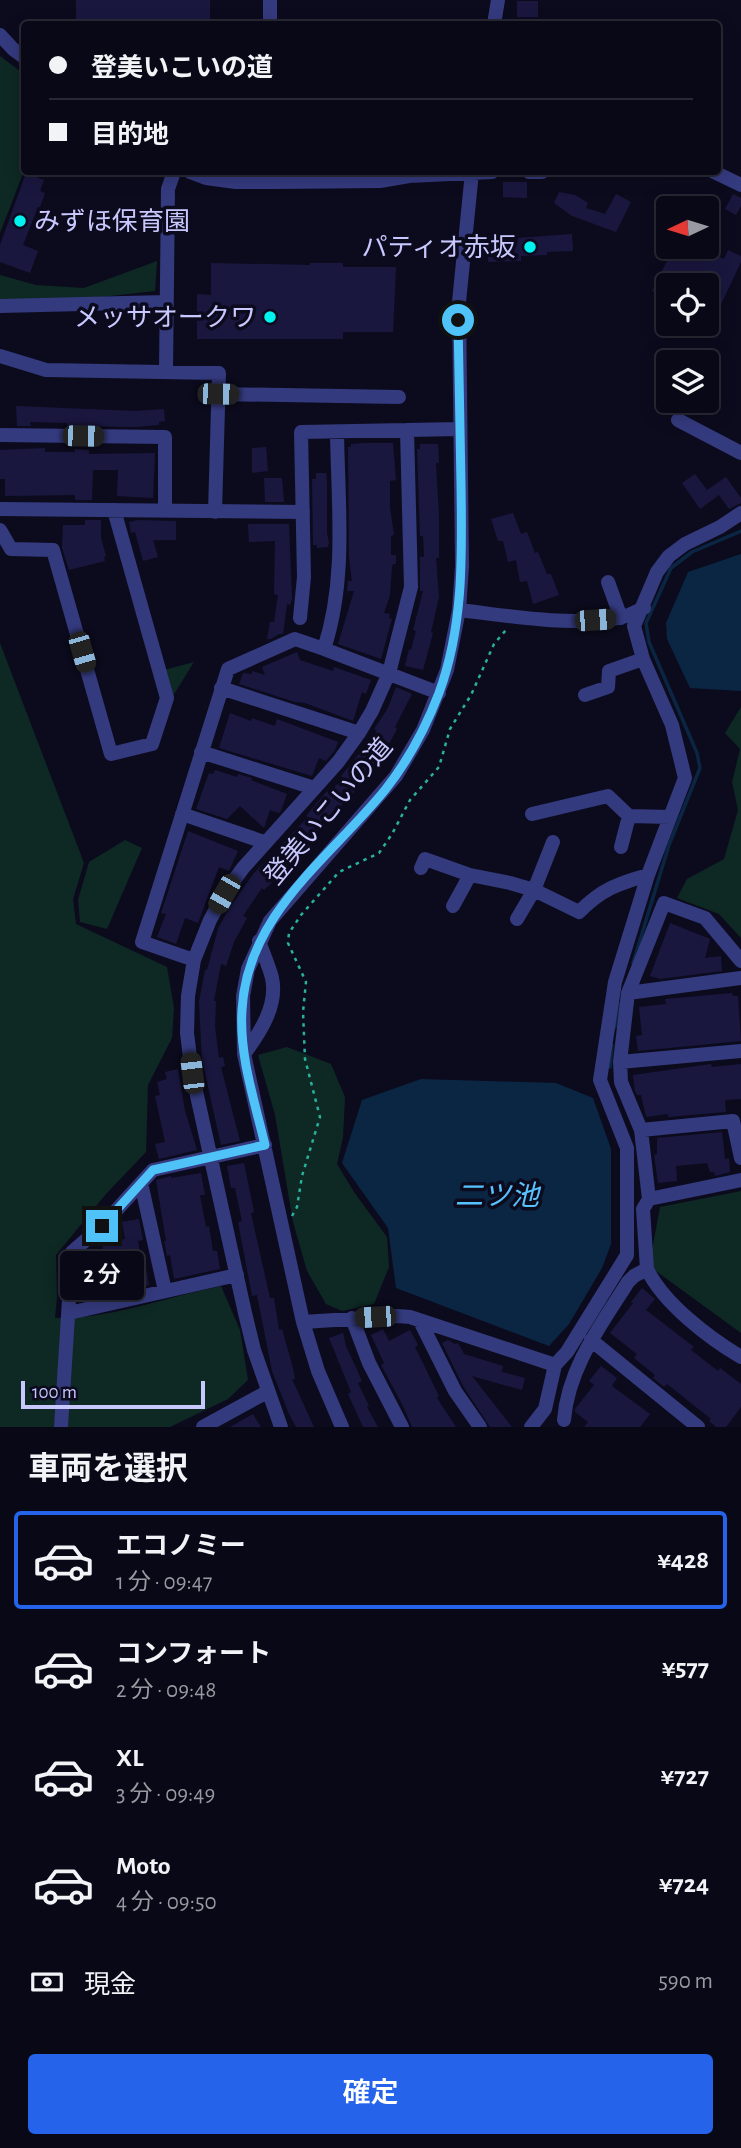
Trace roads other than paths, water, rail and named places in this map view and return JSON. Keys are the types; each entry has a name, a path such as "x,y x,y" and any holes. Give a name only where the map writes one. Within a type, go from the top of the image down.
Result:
{"street":[{"path":"270,0 270,21"},
{"path":"494,21 498,0"},
{"path":"0,35 21,54"},
{"path":"166,371 168,189 173,175"},
{"path":"198,175 236,182 273,177 380,181 425,175"},
{"name":"登美いこいの道","path":"342,1427 318,1371 303,1322 244,1054 243,996 248,969 259,941 275,913 396,776 415,746 439,693 453,646 462,566 459,284 472,175"},
{"path":"720,175 741,185"},
{"path":"0,306 166,302"},
{"path":"0,356 46,370 219,373 215,512"},
{"path":"218,394 399,397"},
{"path":"678,420 741,453"},
{"path":"300,618 304,577 301,432 460,429"},
{"path":"281,1427 251,1338 192,1073 187,1033 188,996 194,960 224,894 264,842 338,762 359,733 389,673 411,587 407,430"},
{"path":"324,649 335,608 339,578 337,432"},
{"path":"0,435 165,437 165,511"},
{"path":"0,509 303,512"},
{"path":"0,530 11,549 53,550 111,754 152,744 167,698 114,510"},
{"path":"531,1427 545,1409 555,1365 567,1352 626,1255 627,1148 600,1080 615,982 648,875 685,778 672,725 643,659 635,626 657,572 669,556 741,513"},
{"path":"608,582 621,618"},
{"path":"459,610 563,620 621,618 643,608"},
{"path":"194,960 142,942 228,669 295,639 439,693"},
{"path":"585,695 608,687 609,671 643,659"},
{"path":"221,688 359,733"},
{"path":"201,752 314,788"},
{"path":"532,814 608,796 629,816 670,817"},
{"path":"182,814 264,842"},
{"path":"621,847 629,816"},
{"path":"517,919 534,890 553,842"},
{"path":"421,868 425,859 470,875 534,890 579,912 596,895 618,884 648,875"},
{"path":"453,906 470,875"},
{"path":"741,961 705,918 664,903 628,993 620,1062 621,1082 641,1130 649,1199 643,1209 648,1269 653,1282 701,1328 741,1357"},
{"path":"244,1054 261,1033 273,994 272,979 259,941"},
{"path":"628,993 741,978"},
{"path":"620,1062 741,1051"},
{"path":"641,1130 733,1121 741,1158"},
{"path":"61,1427 72,1252 102,1226 153,1170 265,1145"},
{"path":"649,1199 741,1180"},
{"path":"141,1182 165,1290"},
{"path":"568,1424 565,1406 573,1379 591,1340 628,1282 648,1269"},
{"path":"69,1313 237,1275"},
{"path":"303,1322 398,1316 555,1365"},
{"path":"352,1318 373,1372 402,1427"},
{"path":"420,1321 455,1391 480,1427"},
{"path":"591,1340 698,1427"},
{"path":"203,1427 267,1392"},
{"path":"545,1409 568,1424"}],"water":[{"path":"741,554 741,691 690,688 667,639 666,623 688,572"},
{"name":"二ツ池","path":"421,1079 556,1083 593,1098 611,1149 611,1244 602,1268 569,1324 549,1346 396,1288 388,1228 342,1163 362,1100"}],"waterway":[{"path":"633,963 669,845 700,768 697,753 649,642 646,623 671,568 692,552 741,531"},
{"path":"615,1027 620,1004"},
{"path":"610,1067 612,1045"}],"place":[{"name":"みずほ保育園","path":"20,221"},
{"name":"パティオ赤坂","path":"530,247"},
{"name":"メッサオークワ","path":"270,317"}]}
